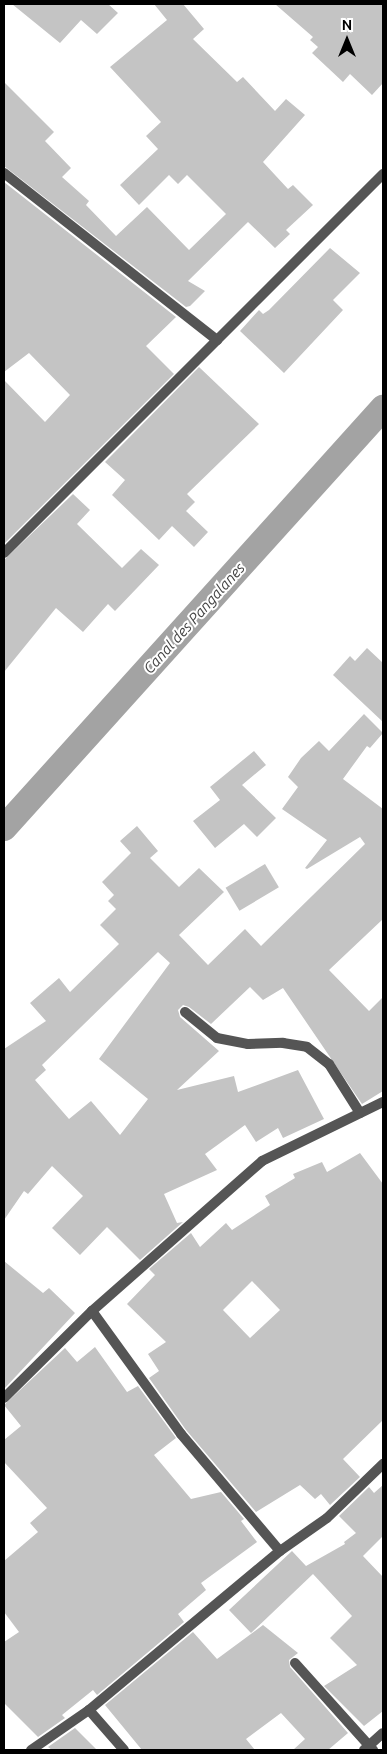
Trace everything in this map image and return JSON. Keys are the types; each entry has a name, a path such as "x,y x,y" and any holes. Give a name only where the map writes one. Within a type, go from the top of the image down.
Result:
{"street":[{"path":"4,173 217,340"},
{"path":"4,553 383,174"},
{"path":"185,1012 217,1038 248,1044 283,1043 306,1047 329,1064 360,1112"},
{"path":"4,1398 92,1311 262,1161 383,1102"},
{"path":"92,1311 181,1434 280,1551"},
{"path":"31,1750 89,1710 280,1551 327,1518 383,1464"},
{"path":"295,1664 368,1749 383,1733"},
{"path":"89,1710 124,1750"}],"building":[{"path":"12,4 108,4 118,13 97,34 81,20 60,43"},
{"path":"154,4 183,4 204,29 193,39 237,82 243,77 275,111 286,99 305,115 263,162 288,189 293,185 313,205 286,230 290,234 275,248 248,222 188,281 205,291 190,306 186,307 4,166 4,82 54,132 45,141 71,168 62,177 89,201 86,205 116,236 147,207 189,250 226,214 187,175 178,184 169,175 139,205 120,185 158,149 146,136 161,122 110,67 167,20"},
{"path":"275,4 383,4 383,83 372,95 350,74 343,82 312,53 318,47 310,40 313,37"},
{"path":"4,182 176,317 146,346 174,374 4,544 4,380 45,422 70,395 29,353 4,372"},
{"path":"330,248 360,273 333,300 343,310 284,373 240,331 259,310 263,314 269,310"},
{"path":"199,367 259,424 187,494 195,502 186,511 208,532 194,547 172,526 159,540 112,495 125,480 105,462"},
{"path":"73,494 90,510 77,524 122,568 141,549 159,565 115,611 108,604 83,632 56,608 4,672 4,560"},
{"path":"367,648 383,663 383,722 333,675 350,656 355,661"},
{"path":"364,714 383,733 370,748 367,746 343,779 383,809 383,919 329,970 369,1011 383,997 383,1091 362,1104 283,988 263,1000 250,987 211,1024 189,1007 183,1005 178,1010 180,1017 219,1051 177,1090 234,1076 238,1092 298,1070 324,1119 283,1138 278,1128 256,1142 245,1125 205,1154 217,1170 164,1194 177,1223 183,1222 140,1260 107,1227 80,1255 52,1228 83,1196 52,1166 28,1194 24,1191 4,1220 4,1049 46,1021 30,1003 59,978 70,992 119,944 100,925 116,909 108,901 114,895 102,882 131,853 120,841 137,826 158,851 150,858 179,887 199,868 224,892 179,935 208,965 245,929 261,946 365,844 360,837 307,869 305,868 327,840 282,809 298,787 288,777 301,758 319,741 329,751","holes":["158,952 170,963 99,1059 148,1099 120,1135 91,1101 69,1119 35,1080 46,1070 42,1065"]},
{"path":"254,751 266,765 242,785 276,818 257,837 244,824 215,848 193,821 220,800 210,787"},
{"path":"265,864 279,887 239,911 226,888"},
{"path":"360,1153 383,1184 383,1420 343,1459 360,1477 330,1505 321,1494 315,1499 300,1485 256,1512 186,1430 149,1378 159,1371 148,1354 166,1342 127,1304 155,1275 149,1269 191,1233 200,1247 226,1223 232,1230 270,1205 265,1196 295,1178 293,1174 322,1162 327,1172","holes":["252,1281 280,1310 250,1338 223,1310"]},
{"path":"4,1261 43,1293 49,1288 75,1313 4,1389"},
{"path":"95,1347 127,1392 138,1386 176,1438 154,1455 191,1499 221,1492 244,1519 241,1521 257,1542 201,1583 206,1590 178,1614 184,1622 97,1695 93,1690 62,1715 65,1718 38,1737 4,1703 4,1642 19,1632 4,1612 4,1561 38,1532 30,1523 47,1508 4,1462 4,1440 21,1426 4,1405 65,1348 77,1362"},
{"path":"383,1485 383,1536 363,1556 383,1577 383,1711 364,1726 324,1686 357,1665 330,1638 352,1616 313,1574 251,1633 229,1610 292,1551 306,1566 345,1544 344,1542 356,1533 339,1516 369,1487 374,1493"},
{"path":"263,1625 298,1653 289,1660 290,1667 348,1733 328,1750 293,1750 305,1739 281,1713 246,1739 255,1750 142,1750 105,1705 193,1632 217,1659"},
{"path":"75,1728 97,1750 52,1750 48,1747"}],"waterway":[{"name":"Canal des Pangalanes","path":"4,828 383,408"}]}
